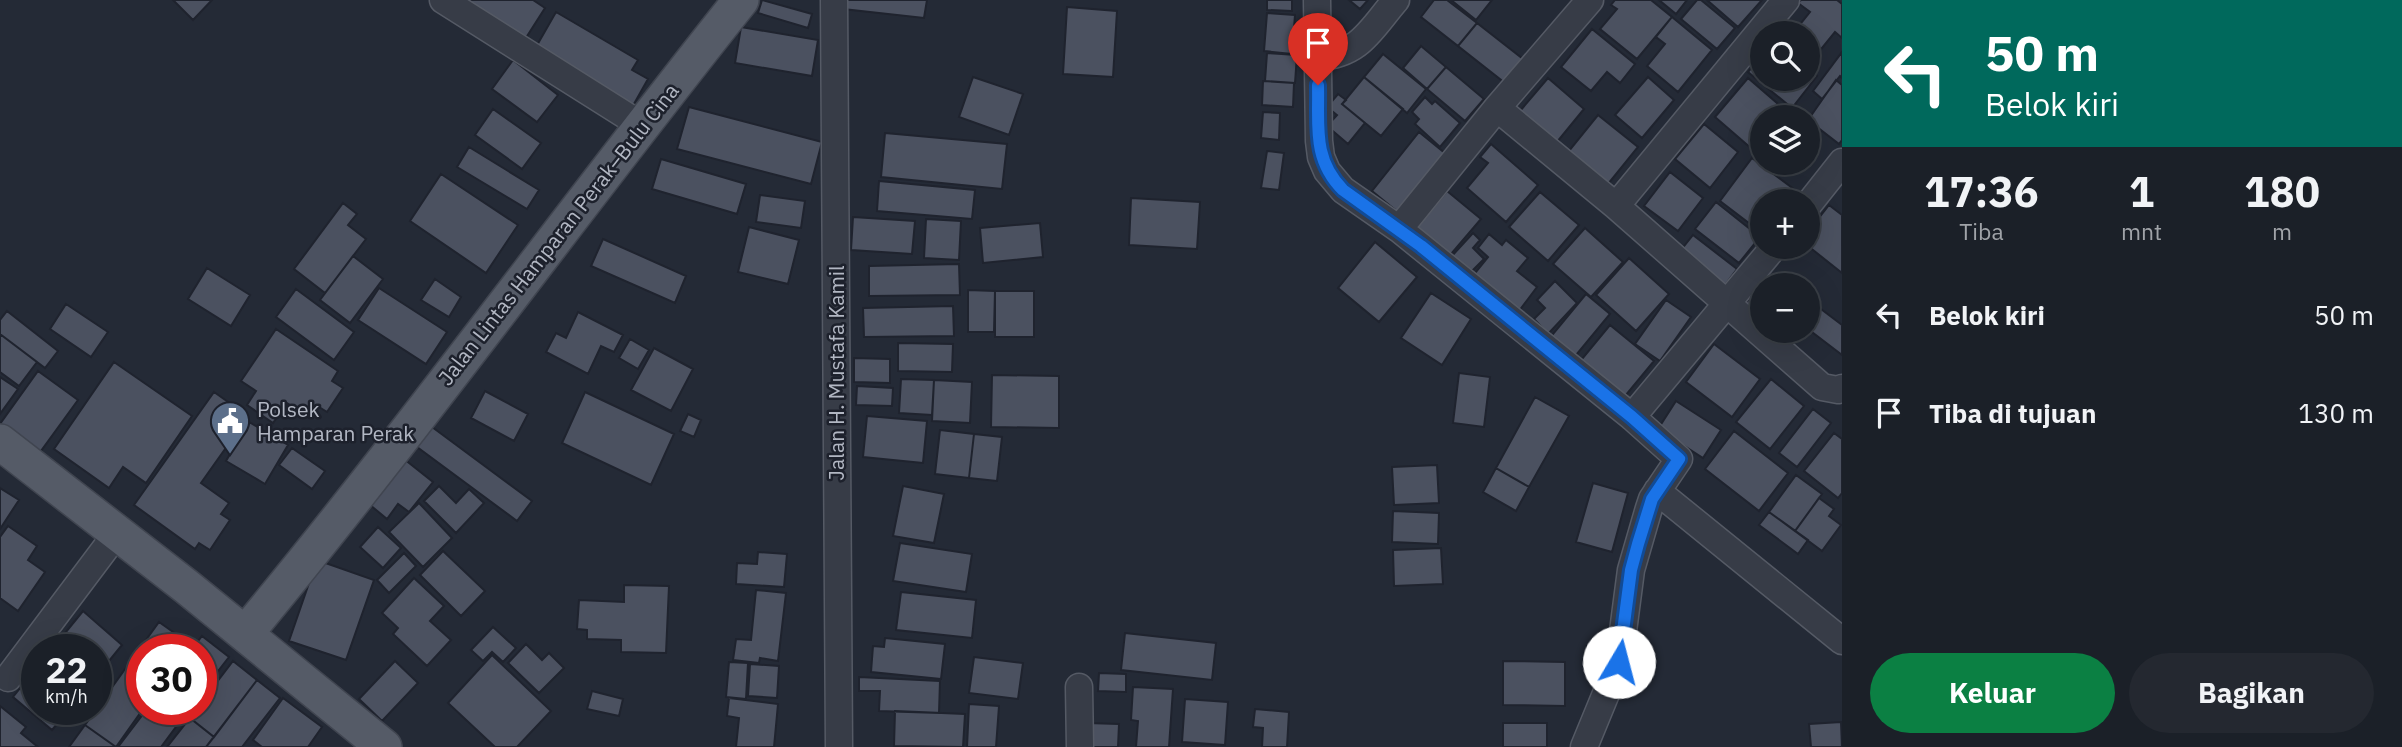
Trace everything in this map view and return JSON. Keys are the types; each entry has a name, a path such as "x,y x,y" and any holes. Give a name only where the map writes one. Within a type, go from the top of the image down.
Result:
{"main road":[{"name":"Jalan Lintas Hamparan Perak–Bulu Cina","path":"245,634 306,561 641,125 741,0"},
{"path":"0,442 384,747"}],"street":[{"path":"443,0 641,125"},
{"name":"Jalan H. Mustafa Kamil","path":"834,0 839,747"},
{"path":"1317,0 1319,141 1321,157 1327,171 1343,190 1399,229 1632,417 1679,459 1649,508 1631,570 1619,662 1584,747"},
{"path":"1318,58 1335,57 1352,50 1396,0"},
{"path":"1399,229 1497,108 1590,0"},
{"path":"1616,206 1786,0"},
{"path":"1497,108 1616,206 1822,387 1838,390 1842,388"},
{"path":"1820,190 1842,162"},
{"path":"1632,417 1764,259"},
{"path":"1657,491 1842,641"},
{"path":"8,678 117,533"},
{"path":"1079,687 1080,747"}],"building":[{"path":"173,0 212,0 193,20"},
{"path":"462,0 533,0 545,8 522,44"},
{"path":"762,0 812,14 808,28 758,13"},
{"path":"844,0 927,0 924,18 843,9"},
{"path":"1267,0 1292,0 1292,11 1267,10"},
{"path":"1349,0 1368,0 1360,9"},
{"path":"1434,0 1447,0 1477,23 1458,46 1421,17"},
{"path":"1451,0 1492,0 1476,20"},
{"path":"1615,0 1651,0 1672,17 1637,59 1600,29 1617,9 1611,5"},
{"path":"1659,0 1687,0 1676,14"},
{"path":"1697,0 1701,0 1735,28 1717,49 1681,19"},
{"path":"1707,0 1762,0 1738,27"},
{"path":"1801,0 1837,0 1842,4 1842,38 1835,32 1820,51 1820,21 1803,21 1810,12 1798,3"},
{"path":"1067,7 1117,11 1113,77 1063,74"},
{"path":"556,12 638,60 632,70 648,79 630,111 532,54"},
{"path":"1267,13 1295,15 1292,54 1264,51"},
{"path":"1672,17 1712,50 1678,92 1647,66 1665,44 1656,37"},
{"path":"1477,23 1523,59 1505,83 1458,46"},
{"path":"741,27 818,40 812,76 735,63"},
{"path":"1592,29 1635,64 1620,83 1607,72 1591,91 1561,67"},
{"path":"1421,46 1446,67 1427,89 1403,68"},
{"path":"1842,52 1842,78 1840,76 1822,99 1813,91 1820,91 1820,82"},
{"path":"1267,53 1297,55 1295,83 1265,81"},
{"path":"1383,54 1426,89 1407,113 1364,77"},
{"path":"513,60 558,95 537,122 492,89"},
{"path":"1446,67 1484,99 1465,121 1427,89"},
{"path":"973,77 1023,94 1009,135 959,117"},
{"path":"1364,77 1403,109 1381,136 1342,104"},
{"path":"1648,77 1674,100 1642,138 1615,115"},
{"path":"1548,78 1584,109 1557,142 1520,111"},
{"path":"1748,78 1750,91 1763,91 1779,105 1750,105 1750,147 1715,117"},
{"path":"1836,80 1842,85 1842,140 1839,144 1820,129 1818,105"},
{"path":"1263,81 1294,83 1293,107 1262,105"},
{"path":"1771,91 1805,91 1794,105 1788,105"},
{"path":"1338,94 1346,100 1342,104 1365,123 1348,144 1327,126 1337,115 1327,107"},
{"path":"1425,97 1432,104 1435,101 1460,123 1440,147 1415,124 1419,119 1412,112"},
{"path":"689,107 822,142 811,184 677,149"},
{"path":"493,109 541,143 522,169 475,135"},
{"path":"1263,112 1280,113 1279,140 1261,138"},
{"path":"1598,115 1638,147 1604,189 1564,157"},
{"path":"1704,124 1738,152 1710,188 1675,159"},
{"path":"1419,132 1446,154 1399,213 1372,191"},
{"path":"885,133 1007,144 1002,189 881,177"},
{"path":"1491,144 1538,185 1506,222 1467,188 1488,163 1480,157"},
{"path":"469,147 539,190 527,209 457,167"},
{"path":"1267,151 1284,153 1279,190 1261,188"},
{"path":"661,159 746,184 737,214 652,189"},
{"path":"1750,161 1750,175 1775,175 1794,189 1750,189 1750,224 1720,201"},
{"path":"1670,172 1703,198 1678,231 1644,206"},
{"path":"441,174 518,225 486,273 410,221"},
{"path":"879,181 975,190 972,219 877,211"},
{"path":"1447,191 1481,219 1445,261 1412,233"},
{"path":"1540,192 1579,225 1548,261 1509,227"},
{"path":"760,195 805,201 801,228 756,222"},
{"path":"1131,198 1200,202 1197,249 1129,245"},
{"path":"1716,202 1750,229 1750,249 1739,263 1695,229"},
{"path":"343,203 357,214 348,225 366,239 325,293 294,269"},
{"path":"1829,205 1842,215 1842,273 1820,256 1820,217"},
{"path":"853,217 915,221 912,254 851,250"},
{"path":"926,219 961,221 959,260 924,258"},
{"path":"1040,223 1043,257 983,263 980,228"},
{"path":"749,227 799,240 788,284 738,272"},
{"path":"1585,228 1623,262 1591,297 1553,264"},
{"path":"1473,233 1480,240 1473,248 1484,259 1469,274 1451,257"},
{"path":"1489,234 1502,245 1506,240 1528,258 1517,271 1537,287 1516,315 1471,278 1488,257 1478,248"},
{"path":"1693,235 1737,269 1722,289 1677,255"},
{"path":"603,239 686,276 675,303 591,266"},
{"path":"1375,242 1417,277 1379,322 1338,288"},
{"path":"353,256 383,279 350,323 320,300"},
{"path":"1629,258 1669,294 1636,331 1596,295"},
{"path":"959,264 960,295 869,296 869,266"},
{"path":"207,268 250,295 231,326 188,299"},
{"path":"435,279 461,297 449,317 421,300"},
{"path":"1555,281 1577,303 1548,334 1534,319 1545,308 1537,300"},
{"path":"379,288 447,332 426,364 358,320"},
{"path":"296,289 354,332 334,360 276,317"},
{"path":"968,290 995,291 994,332 968,332"},
{"path":"995,291 1034,291 1034,337 995,337"},
{"path":"1431,293 1471,319 1442,365 1401,338"},
{"path":"1586,294 1610,314 1572,360 1548,340"},
{"path":"1750,298 1750,319 1740,311"},
{"path":"1666,300 1691,317 1660,361 1635,344"},
{"path":"66,304 108,332 91,357 50,329"},
{"path":"953,306 954,336 864,337 863,308"},
{"path":"1820,308 1842,325 1842,355 1820,338"},
{"path":"7,311 58,351 45,368 0,334 0,320"},
{"path":"578,312 623,335 614,352 601,346 588,374 546,352 556,333 566,338"},
{"path":"1610,325 1654,361 1621,401 1577,365"},
{"path":"276,329 338,371 332,381 343,388 327,412 316,405 308,417 287,403 273,423 247,405 256,391 241,381"},
{"path":"0,334 37,362 19,386 0,372"},
{"path":"630,339 649,350 638,369 619,358"},
{"path":"898,343 953,344 952,372 898,371"},
{"path":"1714,344 1760,379 1732,417 1686,382"},
{"path":"654,348 693,369 671,411 631,390"},
{"path":"854,358 890,359 890,383 854,382"},
{"path":"114,362 192,416 146,483 123,467 109,488 54,449"},
{"path":"38,371 78,400 38,455 0,427 0,424"},
{"path":"1459,373 1490,377 1484,427 1453,423"},
{"path":"992,375 1059,376 1059,428 991,427"},
{"path":"0,377 18,389 0,414"},
{"path":"901,379 934,380 932,415 899,413"},
{"path":"1771,379 1804,406 1770,449 1736,422"},
{"path":"934,380 972,382 970,423 932,421"},
{"path":"857,386 893,388 892,406 856,405"},
{"path":"485,391 528,414 514,441 471,418"},
{"path":"214,392 238,409 220,435 230,442 201,483 229,503 221,514 230,520 210,550 199,543 195,549 134,505"},
{"path":"585,392 674,434 651,485 562,443"},
{"path":"1535,397 1569,416 1529,487 1496,468"},
{"path":"1676,401 1721,430 1703,458 1658,429"},
{"path":"1813,409 1831,423 1797,467 1779,453"},
{"path":"688,414 701,420 694,437 680,431"},
{"path":"867,416 927,421 923,463 863,457"},
{"path":"249,422 288,445 265,484 226,461"},
{"path":"428,424 532,501 517,521 413,444"},
{"path":"940,430 974,434 969,478 935,474"},
{"path":"1734,431 1788,473 1759,511 1705,469"},
{"path":"1834,433 1842,439 1842,493 1838,498 1804,471"},
{"path":"974,434 1002,437 997,481 969,478"},
{"path":"292,448 325,471 312,489 279,465"},
{"path":"399,455 433,482 409,512 398,504 387,519 364,500"},
{"path":"1437,465 1439,503 1394,505 1392,467"},
{"path":"1496,468 1529,487 1516,511 1483,492"},
{"path":"1796,475 1822,494 1795,531 1769,512"},
{"path":"1593,483 1628,493 1612,552 1576,542"},
{"path":"439,486 456,503 469,489 484,503 456,533 424,501"},
{"path":"903,486 944,494 934,543 893,536"},
{"path":"0,488 19,500 0,529"},
{"path":"1819,498 1834,509 1829,516 1841,525 1822,551 1795,531"},
{"path":"419,503 452,538 423,567 389,532"},
{"path":"1393,511 1439,513 1438,544 1392,542"},
{"path":"1769,512 1808,540 1798,554 1759,525"},
{"path":"8,526 37,546 28,560 45,572 18,611 0,598 0,537"},
{"path":"378,527 401,548 383,568 360,547"},
{"path":"900,543 972,554 966,592 893,581"},
{"path":"1441,548 1443,584 1394,586 1393,550"},
{"path":"443,551 485,591 461,616 420,575"},
{"path":"758,552 787,554 784,587 736,584 737,563 757,564"},
{"path":"404,553 416,566 389,593 377,580"},
{"path":"317,560 374,580 346,660 289,641"},
{"path":"414,578 444,606 430,621 451,640 427,666 393,634 398,628 382,613"},
{"path":"624,585 669,586 666,653 621,652 621,640 587,639 587,630 577,629 579,600 624,602"},
{"path":"756,590 786,593 778,661 760,658 759,663 733,660 736,639 751,640"},
{"path":"901,592 976,600 972,638 896,630"},
{"path":"83,611 109,634 64,634"},
{"path":"159,622 176,634 150,634"},
{"path":"493,627 516,648 503,662 492,652 483,661 471,650"},
{"path":"1125,633 1216,643 1212,680 1121,670"},
{"path":"112,636 122,645 112,657"},
{"path":"885,638 945,644 941,679 871,672 873,646 884,647"},
{"path":"526,644 542,660 549,653 564,668 539,693 508,663"},
{"path":"217,648 229,657 217,672"},
{"path":"492,655 551,711 517,747 495,747 448,703"},
{"path":"974,657 1023,663 1018,699 969,693"},
{"path":"233,661 257,680 214,737 199,725 217,725 217,682"},
{"path":"395,661 418,683 382,721 359,699"},
{"path":"1503,661 1565,662 1565,706 1503,705"},
{"path":"729,662 748,663 746,699 726,697"},
{"path":"750,664 779,666 777,698 748,696"},
{"path":"126,668 126,725 132,725 116,747 85,725 112,725 112,687"},
{"path":"1099,673 1126,674 1126,692 1098,691"},
{"path":"859,677 940,681 939,713 879,711 880,691 859,691"},
{"path":"257,680 280,698 242,747 206,747"},
{"path":"21,687 21,704 13,697"},
{"path":"1133,687 1173,689 1169,747 1136,747 1138,721 1131,720"},
{"path":"592,691 623,699 619,716 587,709"},
{"path":"283,698 322,727 308,747 262,747 253,740"},
{"path":"729,698 778,704 774,747 736,747 739,718 727,716"},
{"path":"1185,699 1228,702 1225,745 1182,742"},
{"path":"969,704 999,706 996,747 967,747"},
{"path":"0,706 26,727 21,733 38,747 0,747"},
{"path":"1255,709 1289,712 1287,747 1262,747 1263,728 1253,727"},
{"path":"895,711 965,714 963,747 894,746"},
{"path":"1841,722 1842,747 1811,747 1809,724"},
{"path":"1087,723 1119,724 1118,747 1086,747"},
{"path":"1503,723 1547,723 1547,747 1503,747"},
{"path":"85,725 116,747 69,747"},
{"path":"135,725 177,725 161,747 118,747"},
{"path":"184,725 199,725 214,737 206,747 167,747"}],"place":[{"name":"Polsek Hamparan Perak","path":"230,455"}],"route":[{"path":"1318,85 1321,157 1334,181 1421,246 1632,417 1679,459 1652,499 1638,544 1631,570 1619,662"}]}
